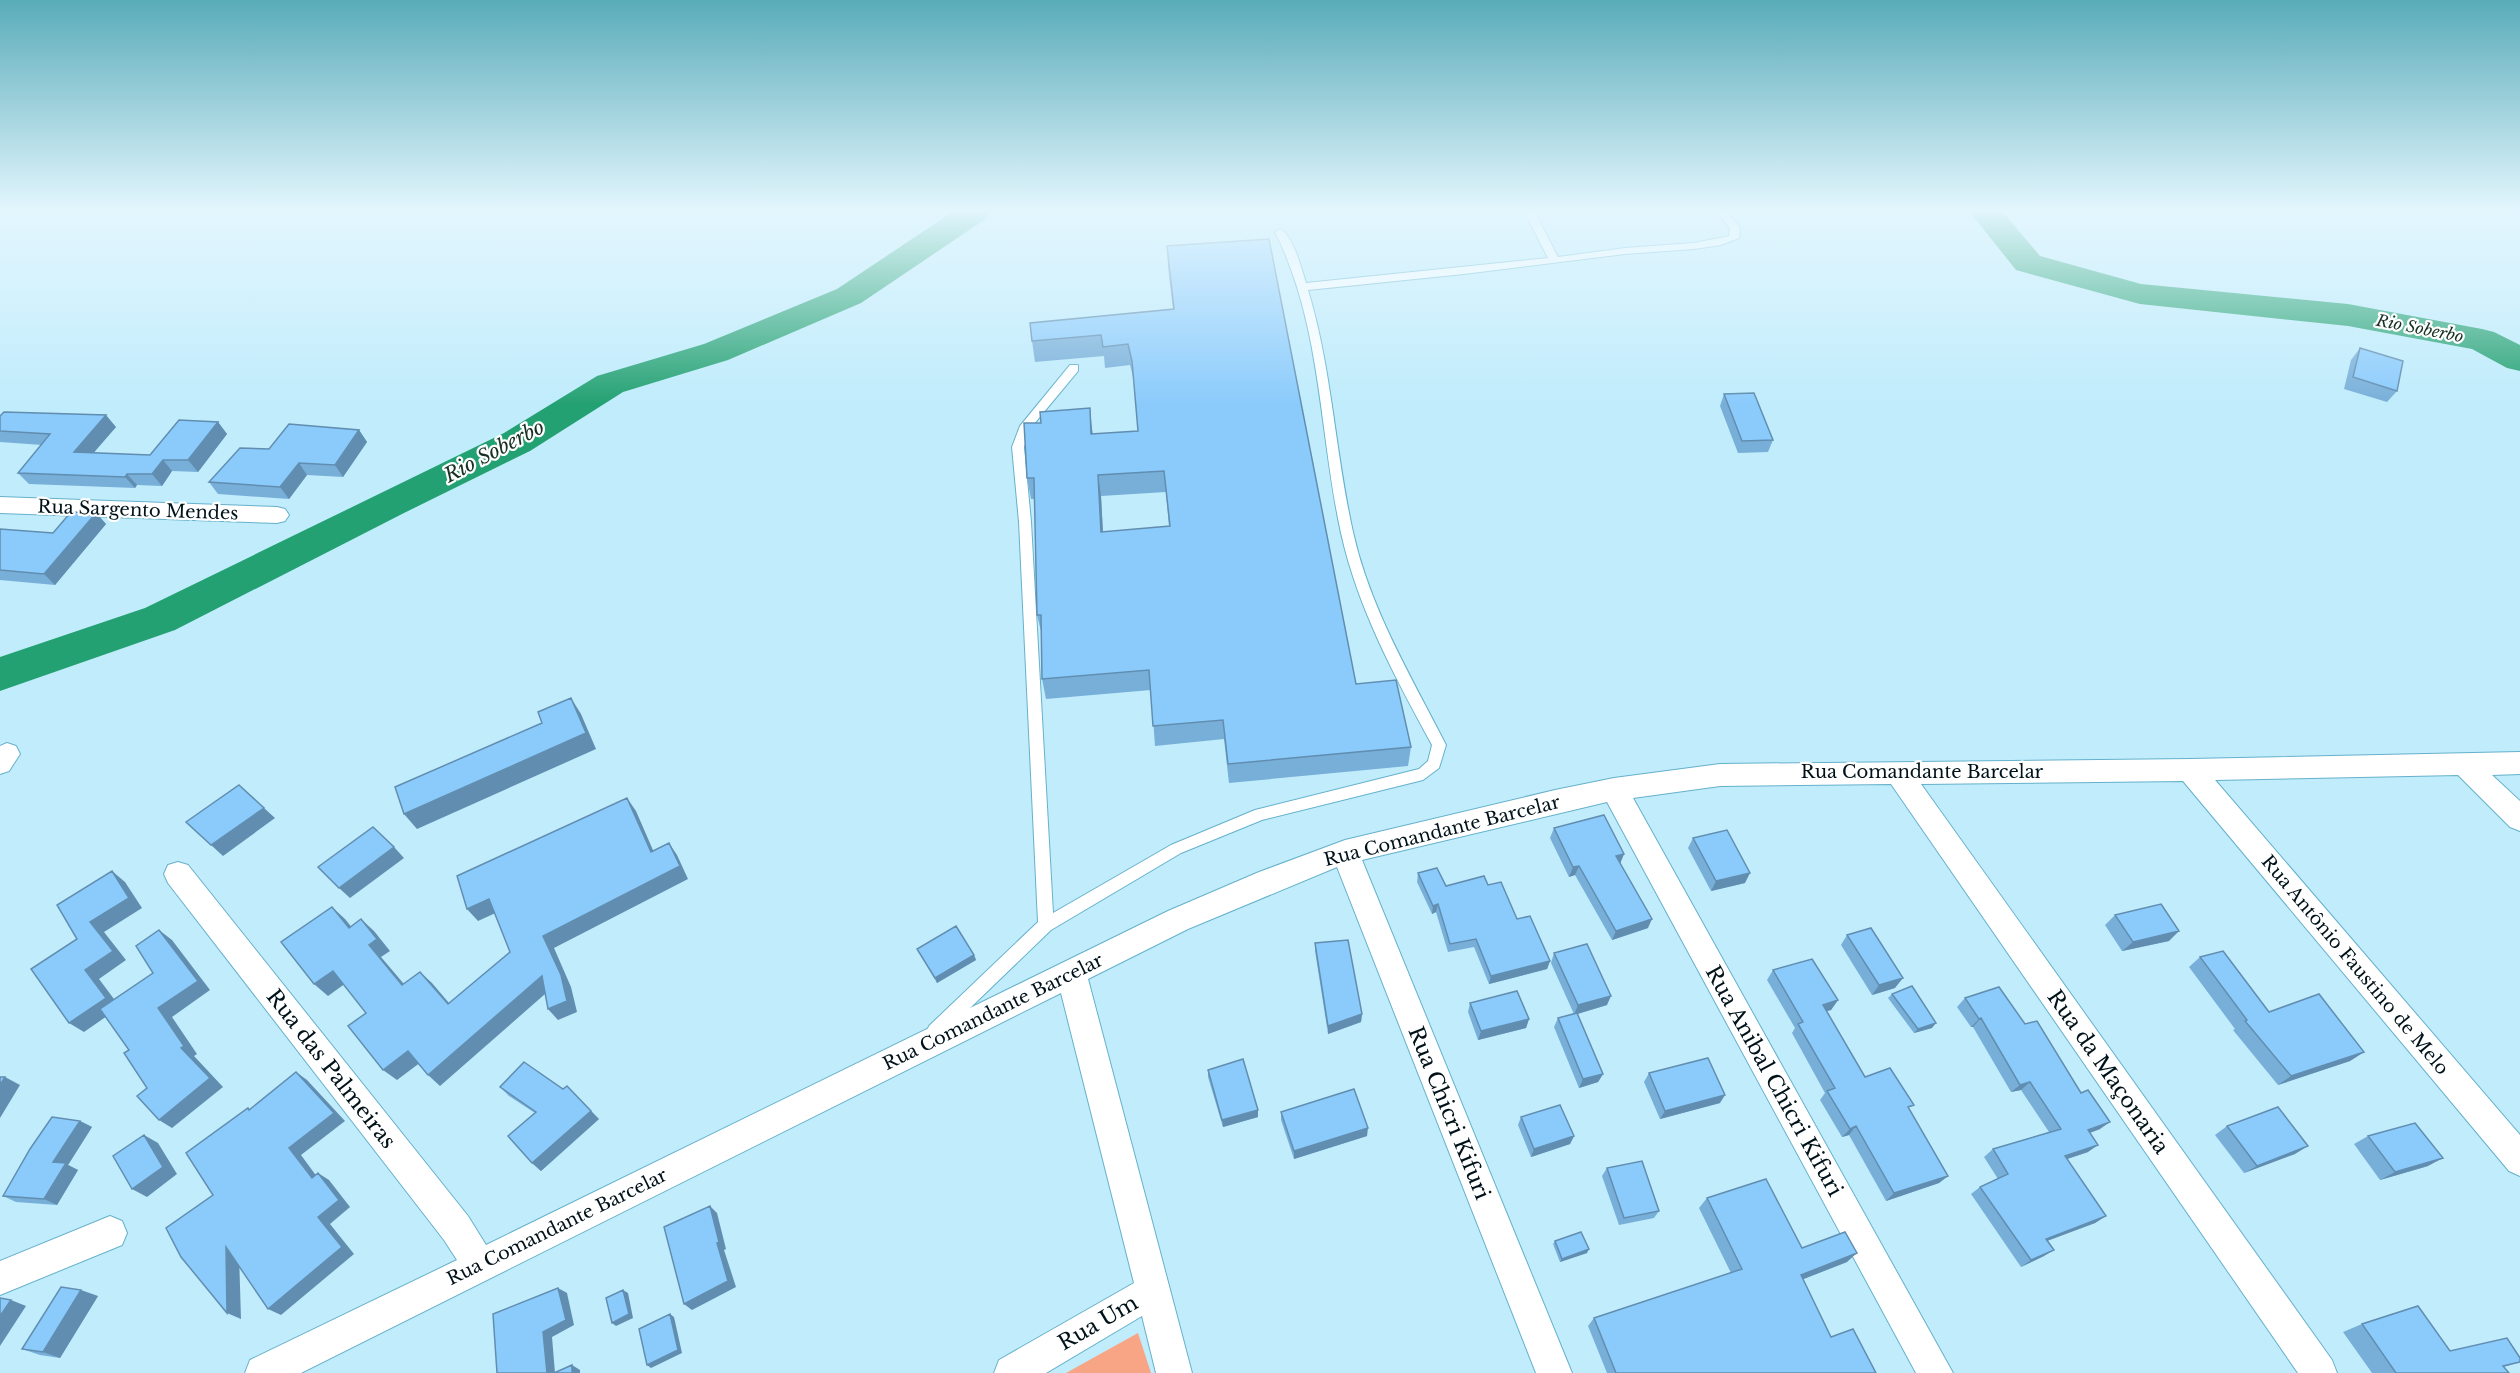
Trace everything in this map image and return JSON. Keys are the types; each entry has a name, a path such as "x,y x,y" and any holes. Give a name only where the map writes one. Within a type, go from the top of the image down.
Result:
{"street":[{"name":"Rua Sargento Mendes","path":"0,505 277,515"},
{"name":"Rua Comandante Barcelar","path":"263,1373 1178,920 1269,881 1345,852 1555,801 1614,789 1720,775 2466,766 2520,763"},
{"path":"2466,766 2520,819"},
{"name":"Rua Antônio Faustino de Melo","path":"2190,770 2520,1160"},
{"name":"Rua da Maçonaria","path":"1897,772 2319,1373"},
{"name":"Rua Anibal Chicri Kifuri","path":"1614,789 1935,1373"},
{"name":"Rua Chicri Kifuri","path":"1345,852 1554,1373"},
{"name":"Rua das Palmeiras","path":"178,874 456,1228 480,1266"},
{"path":"1071,973 1174,1373"},
{"path":"0,1278 110,1233"},
{"name":"Rua Um","path":"1012,1373 1152,1292"}],"lane":[{"path":"911,1052 1046,925 1176,849 1260,814 1424,774 1434,764 1439,745 1398,670 1362,590 1347,532 1314,336 1299,275"},
{"path":"1302,287 1438,275"},
{"path":"1046,925 1026,534 1018,447 1024,429 1074,368"}],"shaded area":[{"path":"1138,1333 1151,1373 1066,1373"}],"building":[{"path":"1170,275 1276,275 1356,684 1396,680 1411,747 1228,764 1223,720 1153,726 1149,670 1042,679 1041,615 1037,615 1034,478 1027,478 1024,423 1041,423 1040,412 1090,408 1091,434 1138,431 1132,361 1128,344 1103,347 1101,335 1032,341 1030,323 1174,309","holes":["1164,471 1170,526 1101,532 1098,475"]},
{"path":"2360,348 2403,361 2397,391 2353,377"},
{"path":"1754,393 1773,440 1742,441 1724,394"},
{"path":"4,412 106,415 74,452 150,455 179,420 218,422 188,460 163,460 152,474 127,474 125,477 18,473 50,434 0,431 0,416"},
{"path":"289,424 359,430 335,465 299,463 280,487 209,482 240,448 269,449"},
{"path":"71,512 96,513 44,574 0,570 0,529 53,533"},
{"path":"571,698 586,733 404,814 395,787 542,723 538,712"},
{"path":"239,785 264,808 211,845 186,822"},
{"path":"627,798 651,852 669,843 680,866 543,936 561,975 567,1001 548,1009 542,976 428,1075 408,1051 383,1070 348,1026 366,1013 333,971 314,984 281,942 332,907 349,928 361,919 377,939 369,945 402,985 420,972 448,1004 510,952 489,899 467,909 457,876"},
{"path":"1604,815 1624,854 1616,856 1652,919 1616,931 1579,866 1573,867 1554,828"},
{"path":"373,827 394,847 339,888 318,867"},
{"path":"1727,830 1750,873 1716,881 1693,838"},
{"path":"1437,868 1446,886 1484,876 1488,885 1501,882 1517,919 1530,916 1550,961 1491,976 1476,939 1450,944 1438,904 1433,906 1418,873"},
{"path":"112,871 129,898 90,922 113,951 85,970 106,998 69,1023 31,969 77,939 57,905"},
{"path":"2161,904 2179,931 2133,942 2115,915"},
{"path":"956,926 974,955 935,978 917,949"},
{"path":"1871,928 1903,978 1879,985 1847,935"},
{"path":"159,930 198,981 158,1008 184,1046 181,1048 210,1078 159,1120 137,1096 147,1088 124,1053 129,1050 100,1009 153,973 136,946"},
{"path":"1348,940 1362,1014 1328,1026 1315,943"},
{"path":"1587,944 1611,996 1578,1005 1554,953"},
{"path":"2223,951 2269,1012 2319,994 2364,1052 2291,1076 2245,1021 2247,1020 2200,957"},
{"path":"1812,959 1838,1000 1823,1005 1865,1077 1890,1068 1914,1105 1908,1107 1948,1176 1894,1193 1856,1126 1850,1129 1827,1091 1835,1088 1798,1024 1803,1022 1773,970"},
{"path":"1912,986 1936,1023 1918,1029 1892,994"},
{"path":"1999,987 2025,1024 2037,1021 2081,1093 2088,1090 2110,1122 2088,1130 2098,1145 2065,1156 2106,1216 2046,1239 2054,1250 2031,1260 1980,1187 2008,1174 1993,1149 2061,1129 2030,1082 2020,1085 1981,1018 1979,1019 1965,998"},
{"path":"1517,991 1529,1019 1481,1031 1470,1003"},
{"path":"1577,1013 1603,1074 1583,1079 1558,1018"},
{"path":"1708,1058 1725,1095 1665,1111 1649,1073"},
{"path":"1243,1059 1258,1110 1222,1120 1208,1070"},
{"path":"524,1062 563,1089 567,1086 591,1111 532,1163 508,1136 536,1112 500,1087"},
{"path":"296,1072 334,1113 289,1148 312,1178 318,1173 339,1200 318,1217 342,1247 268,1309 226,1247 227,1313 181,1257 166,1228 213,1195 186,1153 248,1108 249,1110"},
{"path":"1354,1089 1368,1128 1294,1151 1281,1112"},
{"path":"1560,1105 1574,1136 1534,1149 1521,1117"},
{"path":"2278,1107 2308,1146 2257,1166 2227,1126"},
{"path":"52,1117 80,1121 53,1162 66,1163 44,1199 3,1196 30,1149"},
{"path":"2415,1123 2443,1158 2395,1172 2368,1136"},
{"path":"144,1135 163,1167 132,1189 113,1156"},
{"path":"1642,1161 1659,1211 1624,1218 1607,1168"},
{"path":"1766,1179 1802,1248 1845,1232 1857,1253 1801,1275 1831,1337 1853,1329 1876,1373 1616,1373 1594,1318 1742,1269 1707,1198"},
{"path":"710,1206 719,1242 717,1243 728,1281 684,1304 664,1227"},
{"path":"1581,1232 1589,1249 1562,1259 1555,1241"},
{"path":"61,1287 81,1290 43,1352 22,1349"},
{"path":"558,1288 566,1320 543,1332 547,1373 497,1373 493,1314"},
{"path":"623,1290 629,1314 612,1323 606,1298"},
{"path":"0,1298 11,1300 0,1316"},
{"path":"2418,1306 2450,1351 2507,1338 2520,1358 2520,1362 2503,1366 2509,1373 2396,1373 2362,1324"},
{"path":"670,1314 678,1350 647,1365 639,1329"},
{"path":"572,1365 572,1373 554,1373"}],"waterway":[{"name":"Rio Soberbo","path":"0,674 160,619 517,442 610,384 716,352 849,296 880,275"},
{"name":"Rio Soberbo","path":"2072,275 2140,294 2348,315 2482,340 2520,360"}]}
